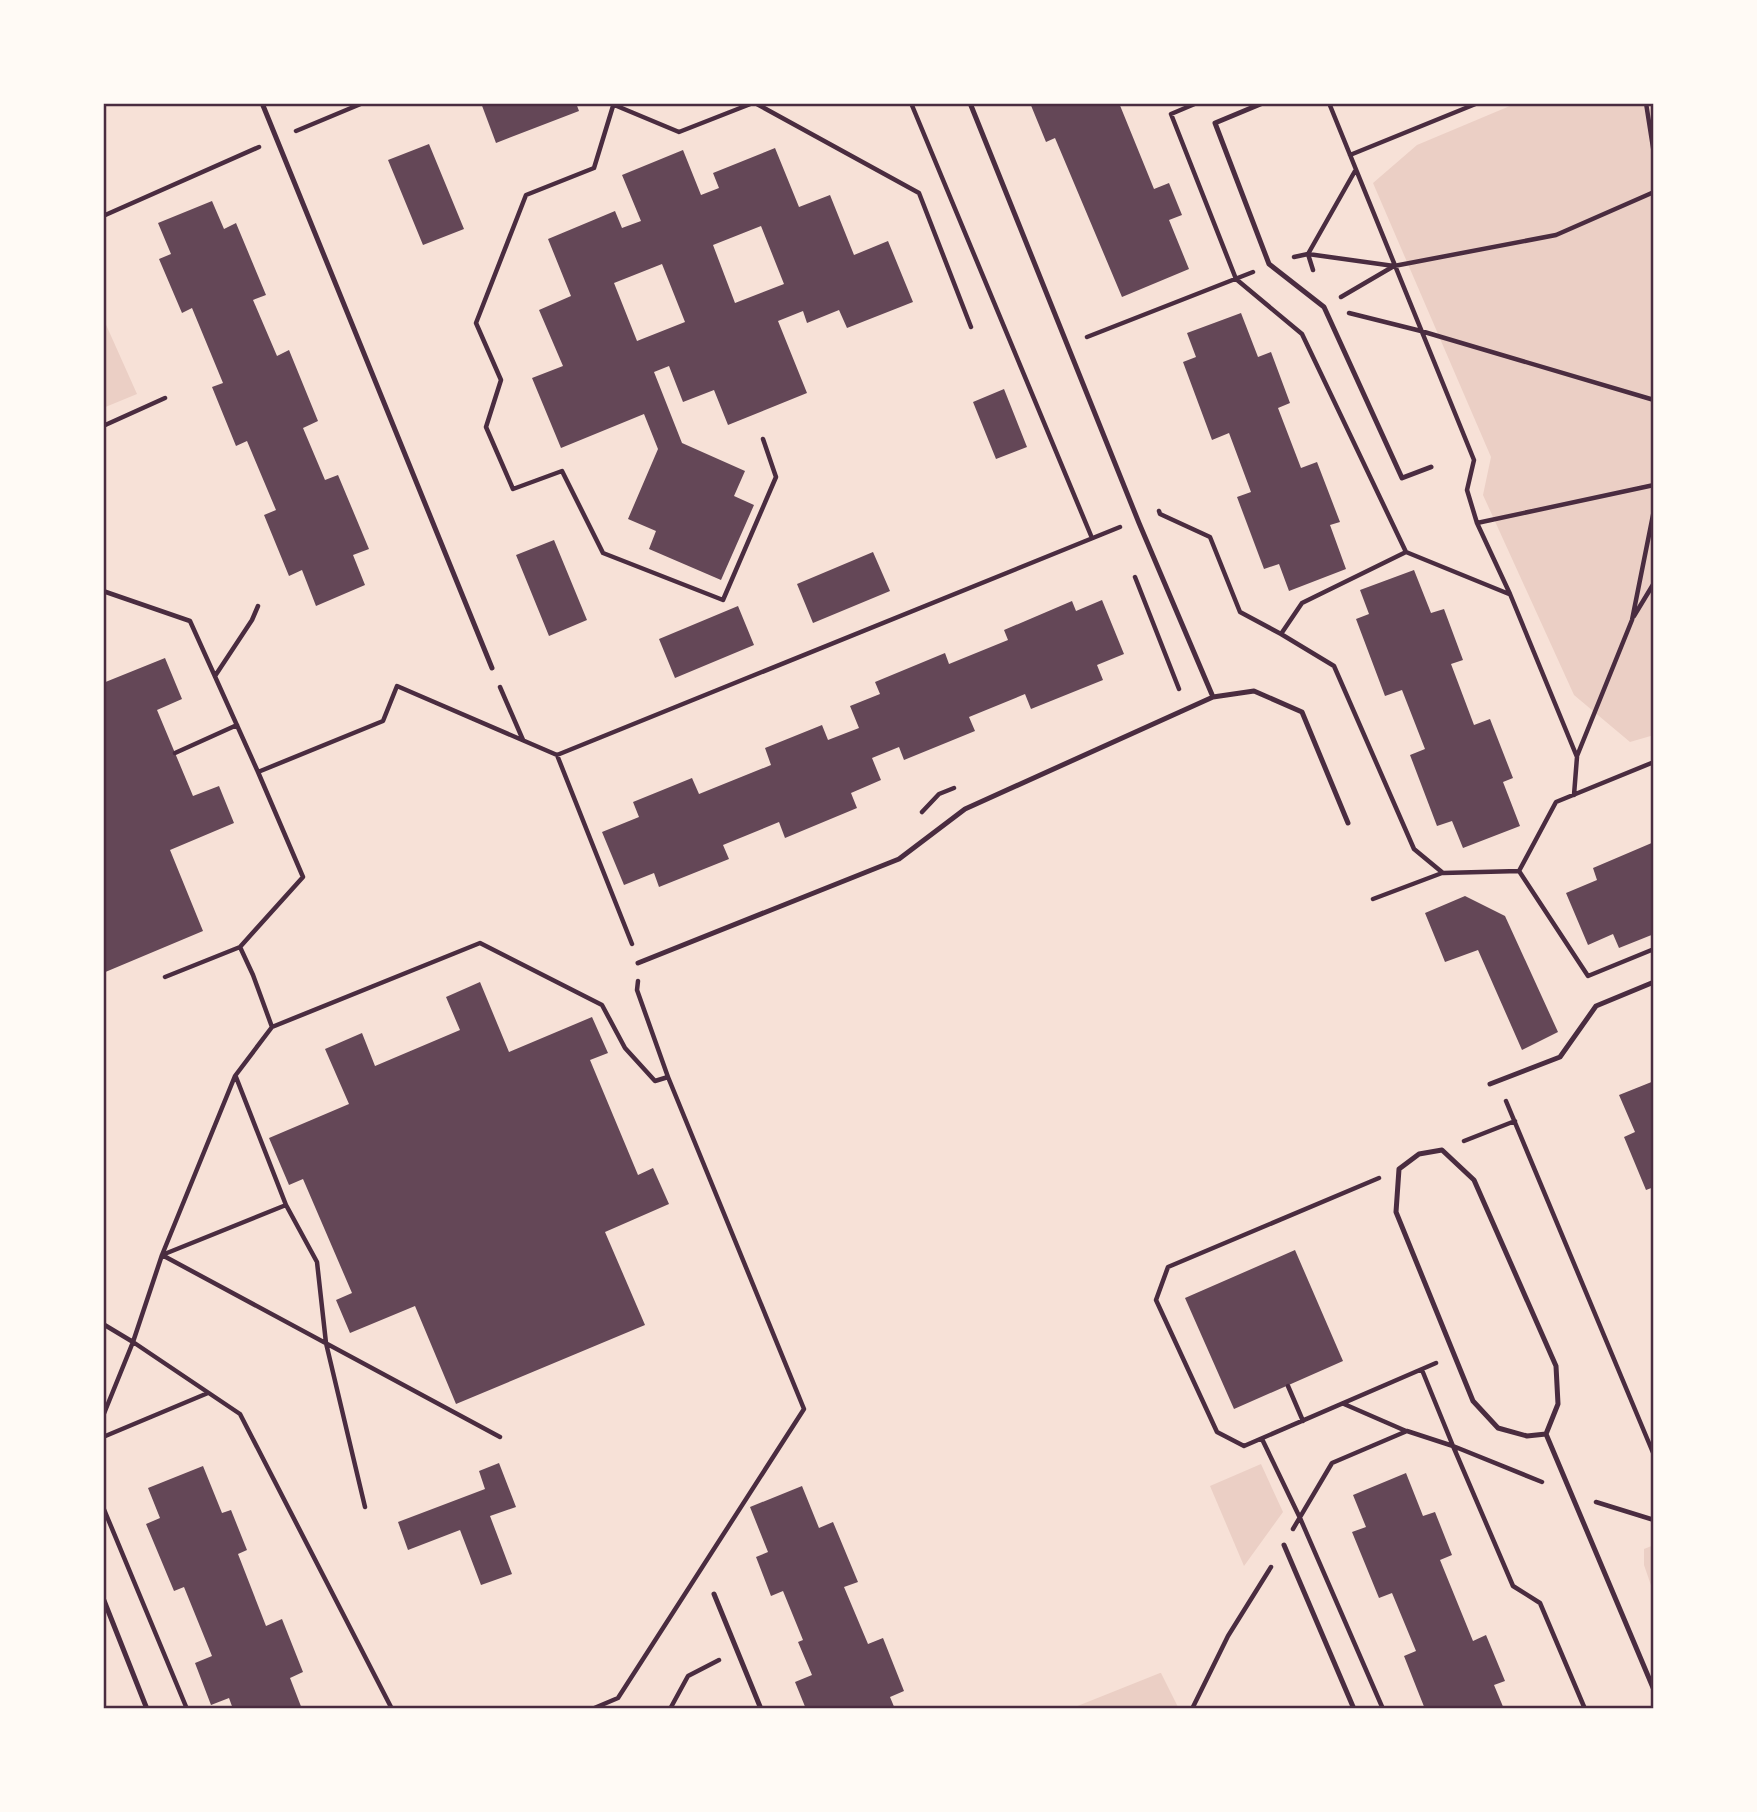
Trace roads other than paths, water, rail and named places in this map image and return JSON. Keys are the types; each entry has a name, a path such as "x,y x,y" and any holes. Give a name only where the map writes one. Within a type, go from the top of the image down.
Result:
{"lane":[{"path":"262,103 492,668"},
{"path":"970,103 1139,523 1213,697"},
{"path":"1264,103 1215,123 1269,264 1324,307 1402,478 1431,467"},
{"path":"638,963 899,859 965,808 1213,697 1254,691 1302,712 1348,823"},
{"path":"1490,1084 1560,1057 1596,1006 1654,982"},
{"path":"1546,1434 1527,1436 1498,1428 1473,1401 1396,1212 1399,1169 1419,1154 1442,1150 1474,1180 1556,1366 1558,1404 1546,1434 1654,1690"},
{"path":"1284,1545 1354,1709"},
{"path":"714,1594 761,1709"},
{"path":"103,1598 147,1709"}]}
